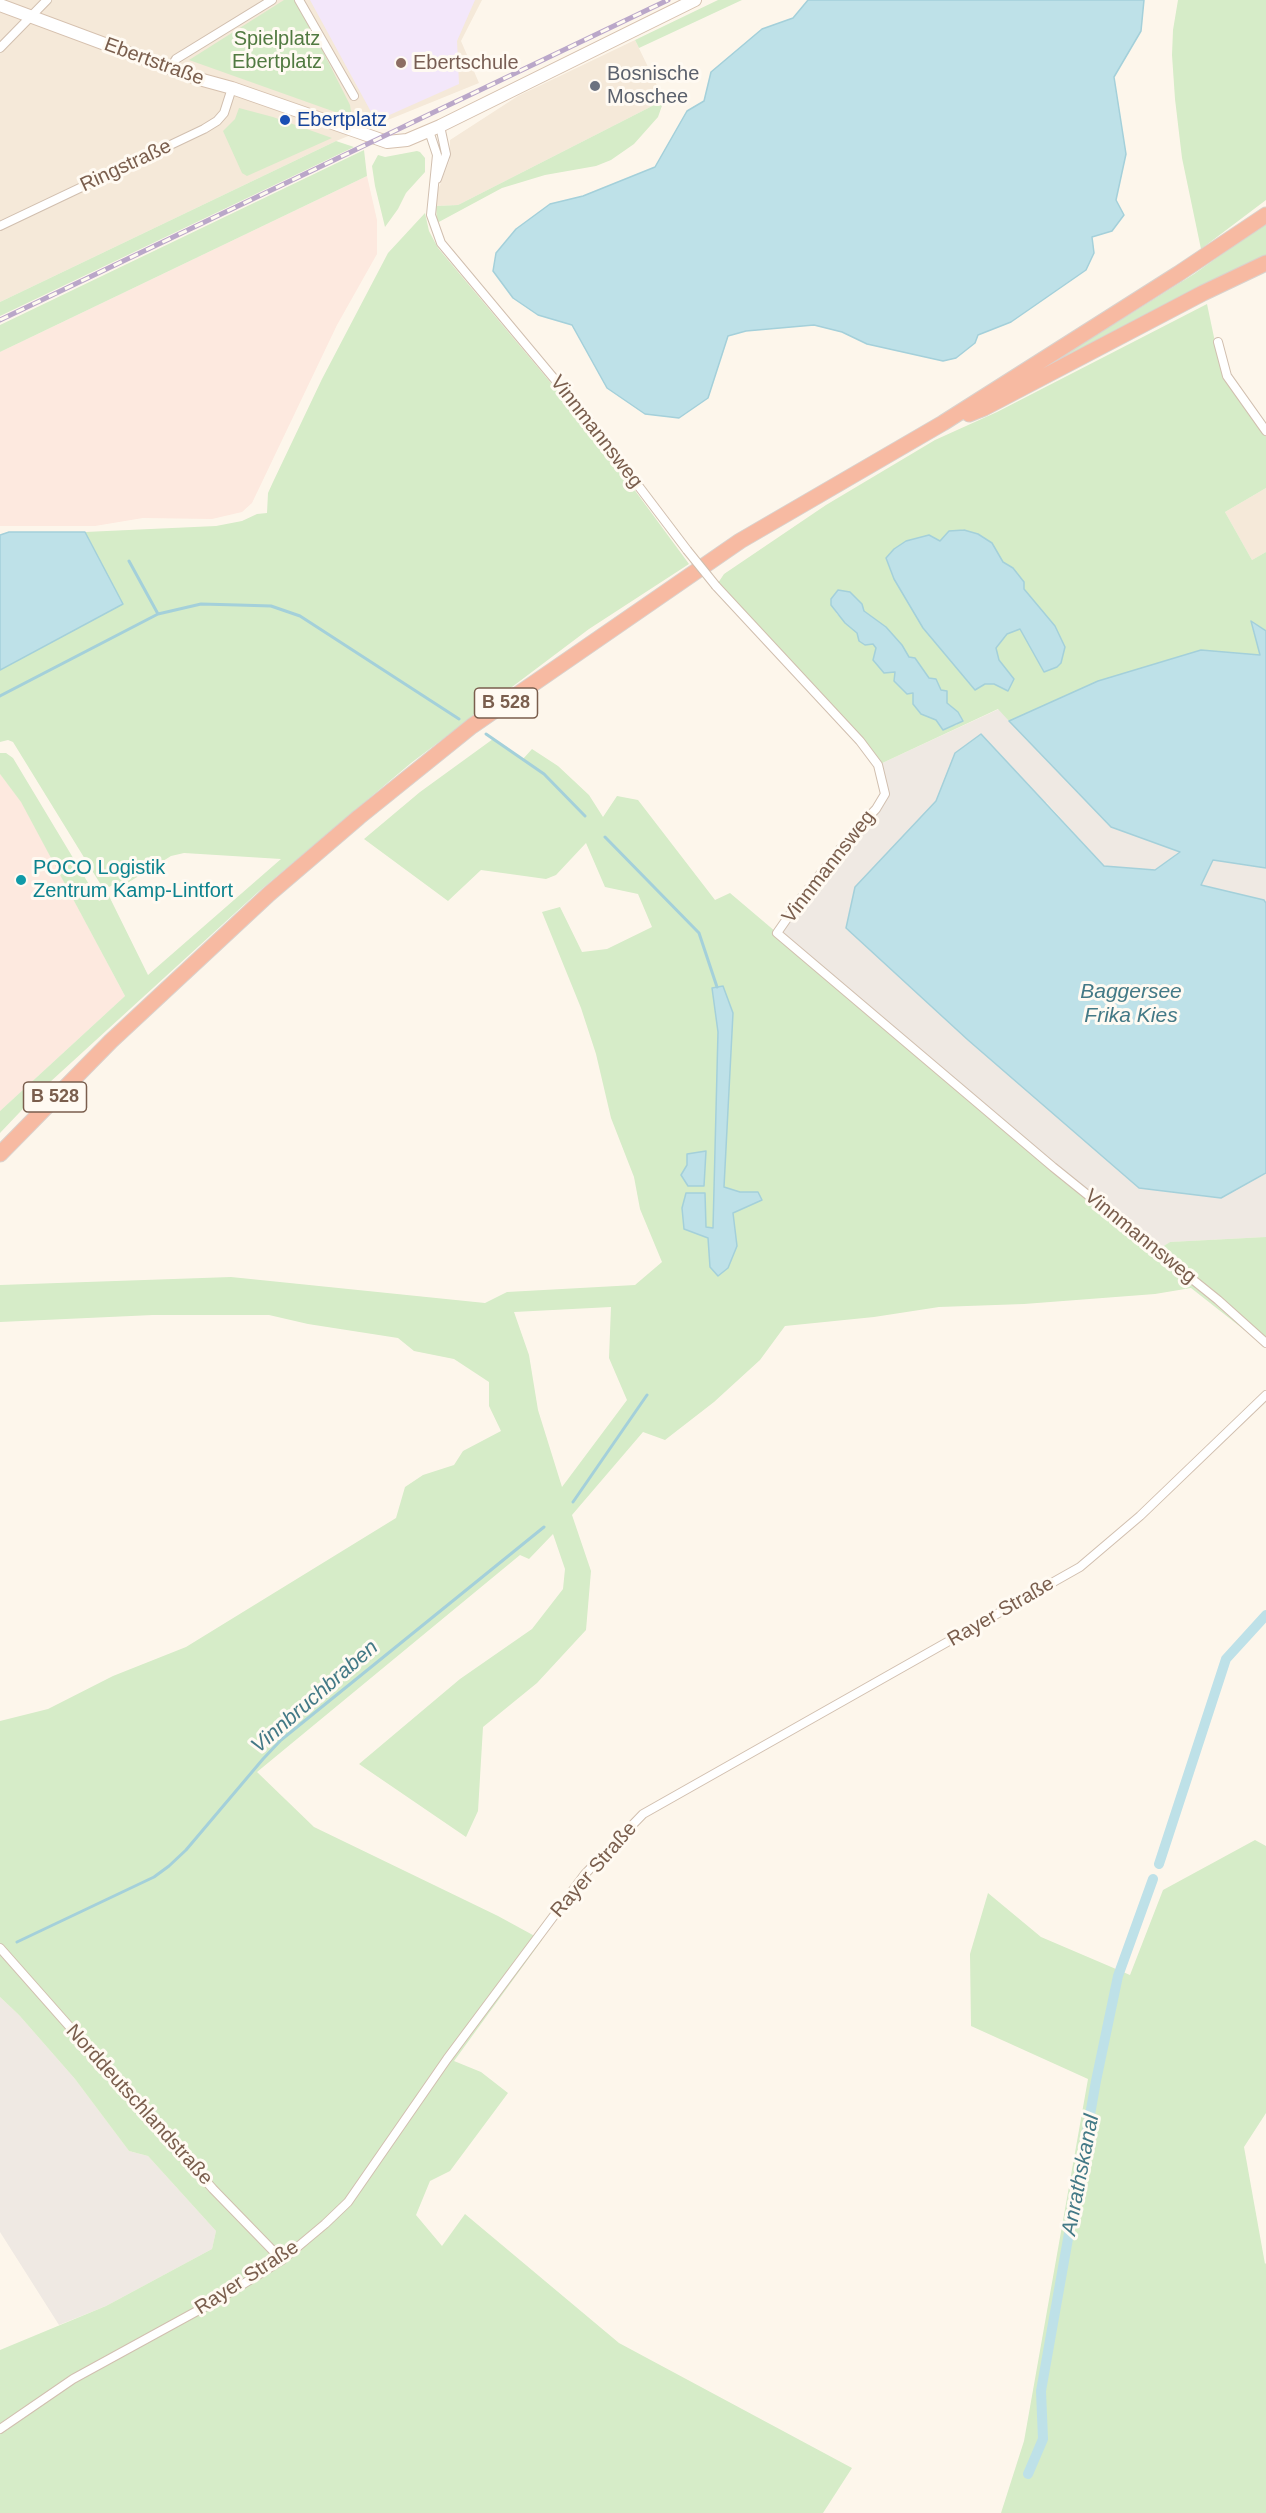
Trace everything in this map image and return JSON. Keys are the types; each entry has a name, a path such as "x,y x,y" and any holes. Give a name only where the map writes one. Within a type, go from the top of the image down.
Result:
{"highway":[{"path":"943,423 1178,274 1266,215"},
{"path":"943,423 984,408 1211,289 1266,263"},
{"path":"1170,312 1266,274"},
{"name":"B 528","path":"0,1154 111,1041 269,894 449,744 740,541 943,423"}],"street":[{"path":"0,48 46,0"},
{"path":"171,67 176,59 272,0"},
{"path":"299,0 354,96"},
{"path":"434,128 695,0"},
{"name":"Ebertstraße","path":"0,5 199,79 232,88 376,140 400,141 434,128"},
{"name":"Ringstraße","path":"0,226 204,129 217,121 224,113 232,88"},
{"name":"Vinnmannsweg","path":"434,128 445,140 446,154 435,182 431,215 441,243 587,418 716,586 860,741 878,765 885,794 876,809 852,834 802,897 777,933 1053,1167 1218,1300 1266,1343"},
{"path":"1218,342 1227,376 1266,431"},
{"name":"Rayer Straße","path":"0,2429 73,2379 219,2299 282,2260 348,2202 447,2059 585,1874 643,1814 1080,1567 1140,1516 1266,1395"},
{"name":"Norddeutschlandstraße","path":"0,1948 213,2189 282,2260"}],"shaded area":[{"path":"0,0 482,0 461,41 479,83 336,141 0,302"},
{"name":"Ebertschule","path":"310,0 475,0 457,41 459,84 376,121"},
{"path":"635,40 664,100 458,205 436,206 438,190 450,159 450,140 518,96"},
{"path":"367,176 377,220 377,254 337,325 252,503 242,512 212,519 143,518 95,526 0,526 0,352"},
{"path":"1266,488 1266,552 1252,560 1225,512"},
{"path":"999,709 1111,827 1180,851 1155,870 1104,866 1047,803 955,753 936,801 846,928 968,1040 1221,1198 1266,1173 1266,1237 1170,1242 1150,1255 777,933 885,794 878,765"},
{"path":"0,774 21,801 125,996 0,1111"},
{"path":"1210,859 1266,868 1266,903 1264,900 1200,885"},
{"path":"0,1997 19,2015 75,2079 129,2151 148,2156 216,2231 212,2249 106,2306 59,2325 0,2232"}],"green space":[{"name":"Spielplatz Ebertplatz","path":"284,0 297,0 350,105 352,118 189,60"},
{"path":"718,0 742,0 639,48 635,40"},
{"path":"1178,0 1266,0 1266,200 1201,249 1182,158 1175,99 1172,55"},
{"path":"664,100 658,117 634,144 611,160 596,166 545,175 502,188 437,223 436,206 458,205"},
{"path":"239,108 273,117 332,138 247,176 242,173 223,131 235,119"},
{"path":"336,141 354,147 0,316 0,302"},
{"path":"364,150 367,176 0,352 0,325"},
{"path":"417,151 425,158 425,172 406,193 385,227 372,166 378,155 385,157"},
{"path":"425,213 429,231 438,248 592,432 689,564 589,629 411,763 257,893 38,1093 0,1133 0,1111 125,996 21,802 0,774 0,753 6,753 13,758 99,901 109,896 148,975 281,859 184,853 171,856 121,887 118,882 109,887 101,885 13,742 8,740 0,742 0,670 123,604 85,532 216,526 267,513 268,493 273,482 322,379 388,253"},
{"path":"1266,223 1266,257 1033,375 1194,274"},
{"path":"1207,304 1215,342 1227,376 1266,431 1266,488 1225,512 1252,560 1266,552 1266,631 1251,622 1260,655 1201,650 1098,681 1009,721 998,709 878,765 716,586 724,574 826,505 935,440 997,412","holes":["978,534 992,543 1003,562 1013,568 1024,582 1024,589 1055,626 1030,645 1020,629 1007,634 996,648 998,660 1014,679 1008,691 994,684 970,684 923,628 894,579 940,541","835,595 857,599 864,611 886,627 902,645 909,658 941,690 947,703 958,712 957,725 945,727 936,720 921,714 913,693 873,644 865,645 857,633 837,614 831,605 831,599"]},
{"path":"493,739 523,759 532,749 558,766 589,795 603,817 617,796 638,800 715,900 730,893 1053,1167 1154,1248 1151,1254 1170,1242 1266,1237 1266,1347 1191,1288 1155,1294 1024,1304 939,1307 874,1317 785,1326 760,1360 714,1402 665,1440 643,1432 572,1515 591,1571 586,1630 537,1683 483,1727 478,1811 466,1837 359,1764 460,1679 532,1629 563,1589 565,1569 553,1534 529,1559 520,1555 257,1772 314,1827 498,1916 542,1940 454,2061 481,2072 508,2093 450,2171 430,2181 416,2215 442,2246 465,2214 619,2343 852,2468 823,2513 0,2513 0,2350 106,2306 212,2249 216,2231 148,2156 129,2151 75,2079 19,2015 0,1997 0,1721 48,1709 113,1676 186,1647 396,1518 405,1487 423,1475 454,1465 463,1451 501,1431 489,1406 489,1382 454,1359 414,1351 398,1338 308,1324 269,1315 153,1315 0,1322 0,1285 231,1277 485,1303 507,1292 635,1285 662,1262 640,1209 634,1177 611,1118 596,1054 581,1008 542,912 560,907 582,952 607,949 652,927 638,894 605,887 586,843 556,875 546,879 481,870 448,901 364,839 420,792","holes":["611,1307 609,1358 627,1400 562,1487 538,1410 529,1355 514,1312"]},
{"path":"1255,1840 1266,1846 1266,2113 1244,2147 1266,2263 1266,2513 1001,2513 1024,2441 1088,2079 971,2026 970,1954 988,1893 1041,1937 1130,1975 1163,1890"}],"water":[{"path":"808,0 1144,0 1141,31 1114,77 1126,154 1116,200 1124,215 1112,231 1092,237 1094,253 1086,270 1011,322 978,335 975,343 956,358 943,361 867,344 842,332 814,325 746,331 728,336 708,398 679,418 645,414 607,388 572,325 538,315 513,298 493,271 496,253 516,229 550,204 583,196 655,167 687,111 704,101 711,72 762,29 793,18"},
{"path":"964,530 978,534 992,543 1003,562 1013,568 1024,582 1024,589 1055,626 1065,647 1061,663 1044,672 1020,629 1007,634 996,648 999,660 1014,679 1008,691 994,684 985,684 975,690 923,628 894,579 886,558 906,541 929,535 940,541 949,531"},
{"path":"9,532 85,532 123,604 0,670 0,535"},
{"path":"838,590 850,592 862,604 864,611 886,627 909,657 915,658 929,678 936,679 941,690 947,691 947,703 958,712 963,721 943,730 936,720 921,714 913,704 913,693 907,694 894,681 895,672 884,673 873,660 876,648 873,644 865,645 859,641 857,633 845,623 831,605 831,599"},
{"name":"Baggersee Frika Kies","path":"1251,621 1266,631 1266,868 1213,860 1201,885 1264,900 1266,903 1266,1173 1221,1198 1139,1188 968,1040 846,928 855,887 936,801 955,753 981,734 1104,866 1155,870 1180,852 1111,827 1009,721 1098,681 1201,650 1260,655"},
{"path":"723,986 733,1013 724,1187 740,1192 758,1192 762,1200 733,1213 737,1246 728,1268 718,1276 710,1267 708,1238 684,1229 682,1208 686,1193 705,1193 706,1227 713,1228 718,1032 712,988"},
{"path":"706,1151 704,1186 688,1186 681,1175 687,1165 687,1154"}],"waterway":[{"path":"129,561 158,614"},
{"path":"0,696 158,614 201,604 271,606 300,616 459,719"},
{"path":"486,734 544,774 585,816"},
{"path":"605,837 699,933 717,987"},
{"name":"Vinnbruchbraben","path":"573,1502 647,1395"},
{"name":"Vinnbruchbraben","path":"17,1942 154,1877 169,1866 186,1850 281,1740 544,1527"},
{"name":"Anrathskanal","path":"1159,1864 1226,1659 1266,1615"},
{"name":"Anrathskanal","path":"1028,2474 1043,2439 1041,2391 1096,2081 1118,1976 1153,1879"}],"railway":[{"path":"0,320 668,0"}],"place":[{"name":"Ebertschule","path":"401,63"},
{"name":"Bosnische Moschee","path":"595,86"},
{"name":"Ebertplatz","path":"285,120"},
{"name":"POCO Logistik Zentrum Kamp-Lintfort","path":"21,880"}]}
